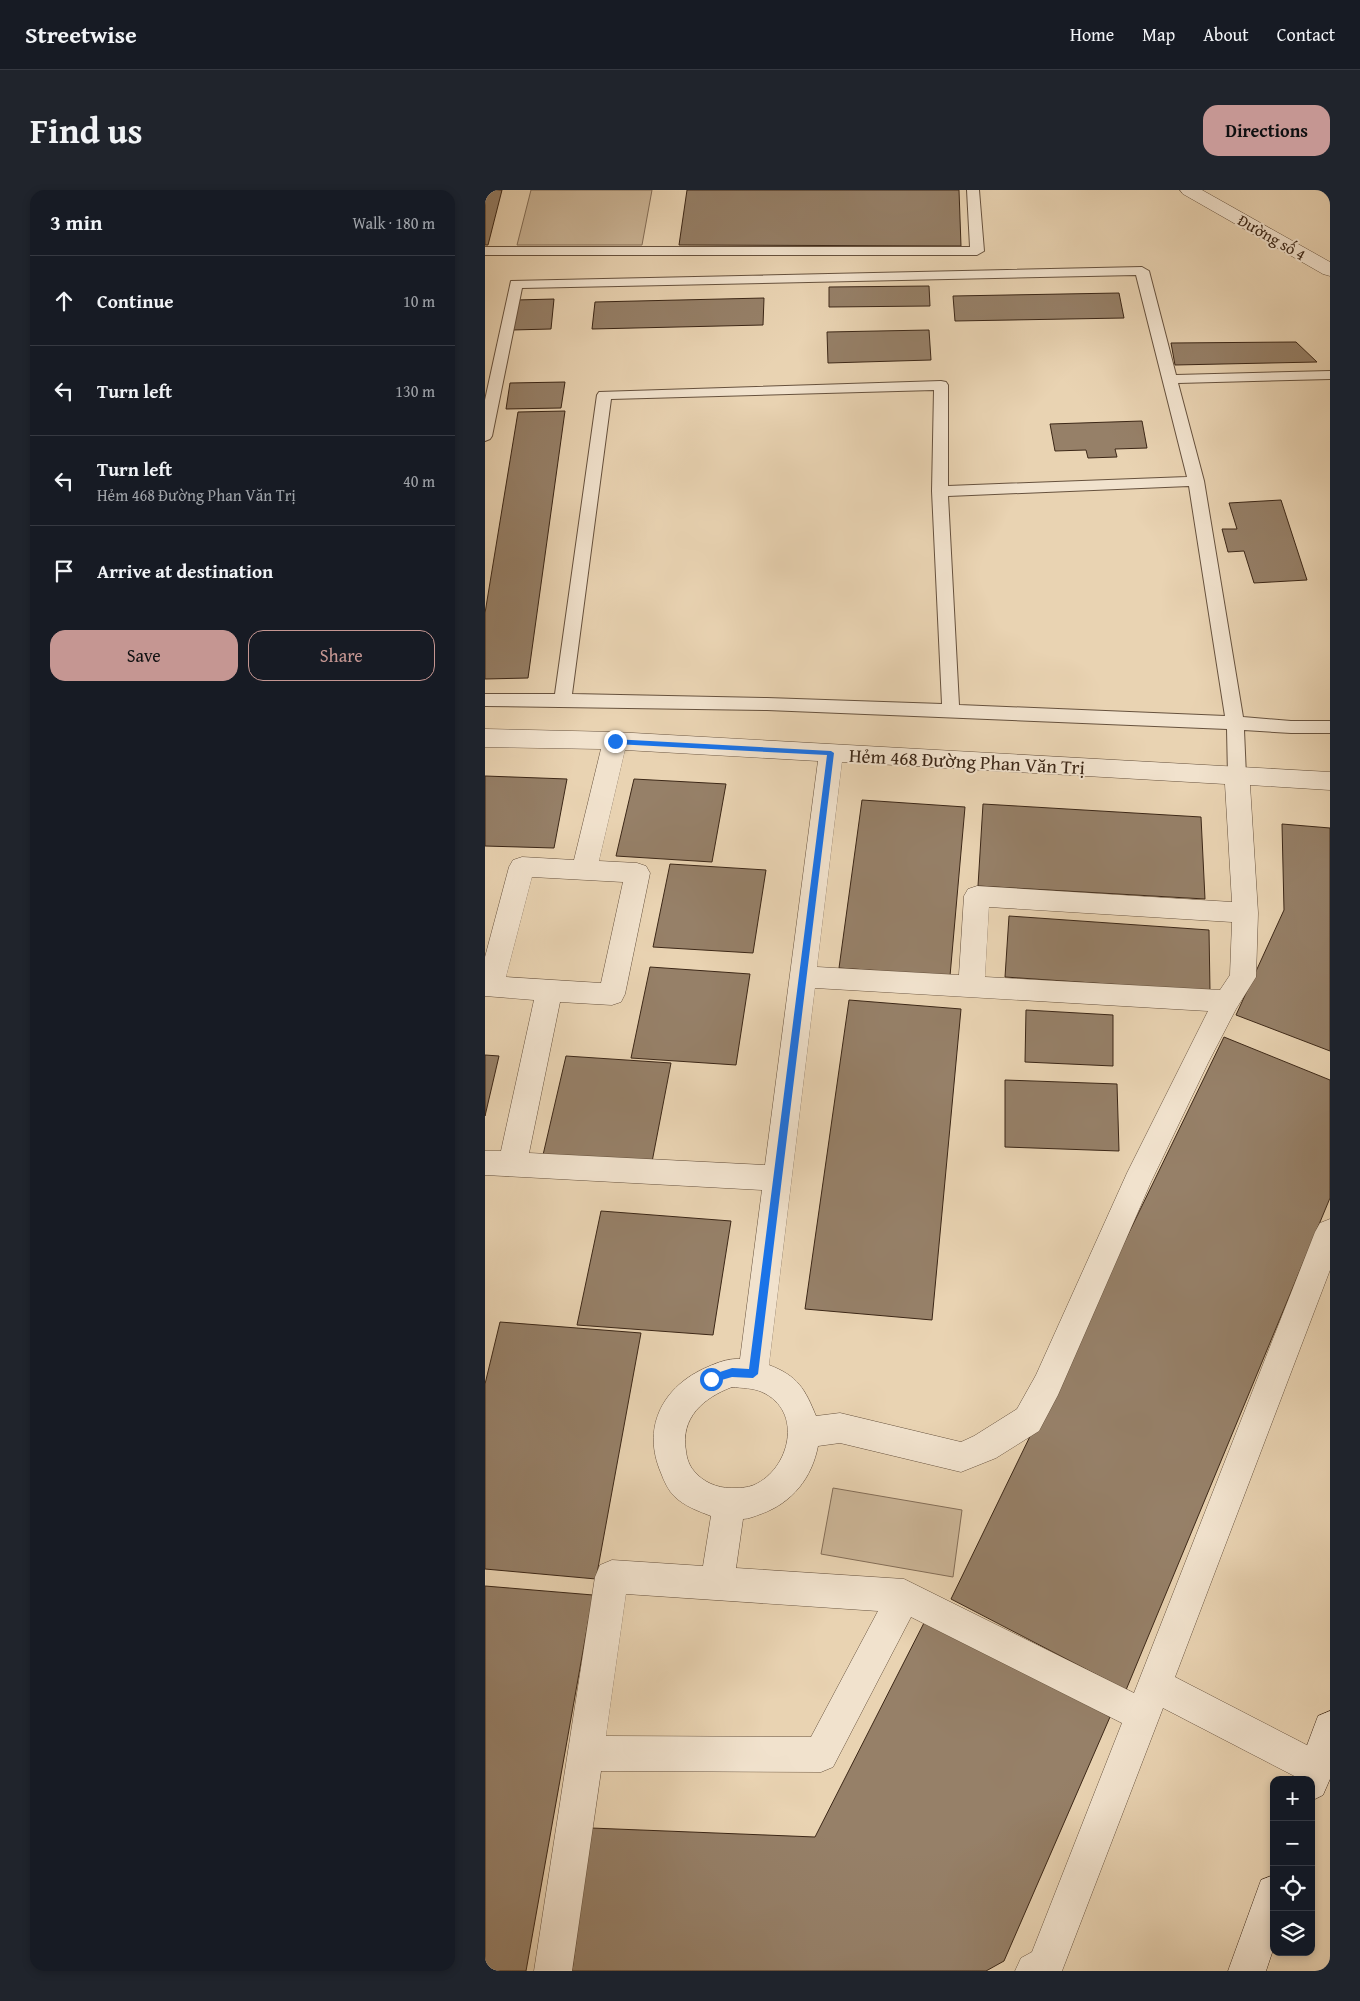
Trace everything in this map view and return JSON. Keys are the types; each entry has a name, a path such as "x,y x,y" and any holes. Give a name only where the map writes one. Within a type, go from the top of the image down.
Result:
{"street":[{"name":"Đường số 4","path":"1189,190 1330,270"},
{"name":"Hẻm 468 Đường Phan Văn Trị","path":"485,738 615,741 1330,781"},
{"path":"584,870 615,741"},
{"path":"753,1374 831,753"},
{"path":"805,1432 840,1428 961,1457 999,1439 1028,1420 1047,1385 1137,1182 1196,1059 1227,1001 1243,977 1245,913 1237,776"},
{"path":"521,867 584,870 637,873 612,994 490,987 521,867"},
{"path":"971,987 977,896 1245,913"},
{"path":"804,978 1227,1001"},
{"path":"549,990 498,1164 778,1178"},
{"path":"1046,1969 1330,1232"},
{"path":"732,1373 753,1374 773,1381 789,1394 801,1411 805,1432 802,1454 792,1475 775,1491 753,1502 729,1504 707,1500 687,1487 674,1469 668,1448 670,1426 678,1407 692,1390 711,1379 732,1373"},
{"path":"717,1583 729,1504"},
{"path":"553,1971 612,1577 904,1596 1149,1700 1314,1775 1330,1728"},
{"path":"586,1753 821,1755 904,1596"},
{"path":"1247,1971 1270,1905"}],"lane":[{"path":"485,251 977,251 973,190"},
{"path":"485,436 516,284 1142,271 1196,481 1235,723 1237,776"},
{"path":"1170,379 1330,375"},
{"path":"563,700 604,394 941,385 940,491 951,710"},
{"path":"940,491 1196,481"},
{"path":"485,700 563,700 951,710 1291,727 1330,727"}],"shaded area":[{"path":"531,190 652,190 642,245 517,245"},
{"path":"833,1488 962,1510 953,1577 821,1554"}],"building":[{"path":"485,190 502,190 488,245 485,245"},
{"path":"687,190 959,190 961,246 679,245"},
{"path":"929,286 930,306 829,307 829,287"},
{"path":"1119,293 1124,318 955,321 953,296"},
{"path":"764,298 763,325 592,329 595,302"},
{"path":"554,299 551,329 512,330 516,300"},
{"path":"929,330 931,360 828,363 827,332"},
{"path":"1296,342 1317,362 1175,365 1171,343"},
{"path":"565,382 561,408 506,409 510,383"},
{"path":"565,411 528,678 485,679 485,613 518,412"},
{"path":"1142,421 1147,448 1115,449 1117,457 1088,458 1086,450 1055,451 1050,424"},
{"path":"1281,500 1307,580 1254,583 1244,551 1228,552 1222,529 1237,529 1229,503"},
{"path":"485,776 567,779 554,848 485,846"},
{"path":"634,779 726,784 712,862 616,856"},
{"path":"862,800 965,807 950,976 839,968"},
{"path":"983,804 1201,817 1205,899 978,886"},
{"path":"1282,824 1330,828 1330,1051 1236,1015 1284,910"},
{"path":"670,864 766,870 753,953 653,947"},
{"path":"1009,916 1209,930 1210,991 1005,977"},
{"path":"650,967 750,974 736,1065 631,1058"},
{"path":"849,1000 961,1009 932,1320 805,1309"},
{"path":"1026,1010 1113,1015 1113,1066 1025,1062"},
{"path":"1224,1037 1330,1080 1330,1198 1126,1690 951,1599"},
{"path":"485,1055 499,1056 485,1116"},
{"path":"566,1056 671,1063 652,1162 543,1155"},
{"path":"1005,1080 1117,1084 1119,1151 1005,1147"},
{"path":"601,1211 731,1221 713,1335 577,1325"},
{"path":"500,1322 641,1333 596,1579 485,1569 485,1384"},
{"path":"485,1586 593,1595 526,1971 485,1971"},
{"path":"927,1617 1110,1717 1004,1961 986,1971 572,1971 591,1828 815,1837"}],"route":[{"path":"615,741 831,753 753,1374 732,1373 711,1379"}]}
